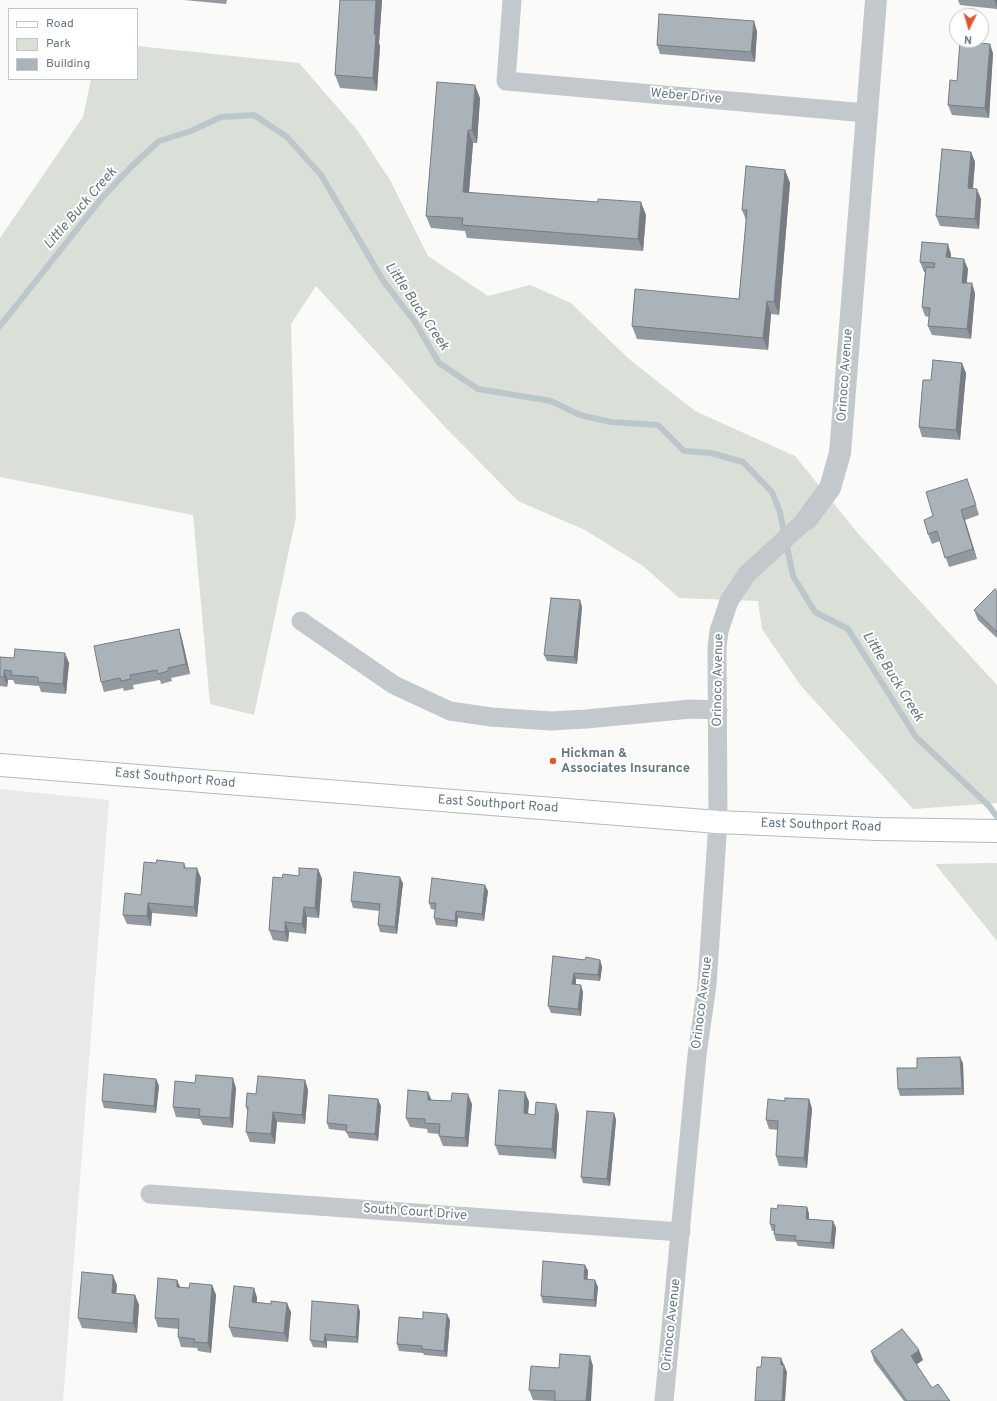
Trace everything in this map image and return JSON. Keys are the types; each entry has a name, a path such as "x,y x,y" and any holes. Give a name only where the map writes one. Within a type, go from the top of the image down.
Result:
{"main road":[{"name":"East Southport Road","path":"0,765 718,822 877,829 997,831"}],"street":[{"name":"Weber Drive","path":"512,0 506,81 866,113"},
{"name":"Orinoco Avenue","path":"664,1401 697,1055 707,985 718,822 717,647 720,623 728,601 747,574 807,519 830,488 840,453 876,0"},
{"path":"301,621 394,685 450,711 491,717 552,721 586,720 691,709 718,710"},
{"name":"South Court Drive","path":"150,1194 681,1232"}],"shaded area":[{"path":"0,789 109,800 63,1401 0,1401"}],"green space":[{"path":"138,46 299,63 358,131 390,180 428,256 488,296 530,285 571,303 629,359 695,411 795,456 861,537 997,685 997,803 913,809 801,686 762,629 758,601 679,598 643,566 585,530 518,501 446,428 316,286 291,324 296,517 254,715 210,704 193,515 0,477 0,238 83,117 91,80 138,80"},
{"path":"997,863 997,941 935,864"}],"building":[{"path":"340,0 376,0 374,34 376,34 373,78 335,75"},
{"path":"659,14 754,21 751,52 657,45"},
{"path":"990,44 985,108 948,105 950,80 957,81 959,48 989,48"},
{"path":"437,82 475,85 472,130 468,130 463,192 598,202 598,199 641,202 638,239 462,225 463,218 426,216"},
{"path":"942,149 971,152 968,188 977,189 975,219 936,216"},
{"path":"746,166 785,170 774,302 767,301 763,338 632,326 635,289 739,299 747,210 742,210"},
{"path":"922,242 948,244 946,257 964,259 962,283 972,283 967,329 928,326 930,308 922,307 926,267 934,268 935,263 920,262"},
{"path":"933,360 962,363 956,430 919,427 923,380 931,380"},
{"path":"967,479 976,505 961,510 973,549 945,558 937,531 928,534 924,520 933,516 926,492"},
{"path":"995,589 997,592 997,632 974,610"},
{"path":"551,598 580,600 574,657 544,655"},
{"path":"179,629 186,664 168,668 168,671 158,674 157,670 130,675 131,679 121,681 120,678 101,682 94,646"},
{"path":"15,649 65,653 63,684 38,682 38,677 11,675 12,671 4,670 4,677 0,677 0,657 14,658"},
{"path":"157,860 184,863 184,868 197,868 194,907 148,903 147,916 123,915 125,893 141,895 144,862 156,863"},
{"path":"299,868 318,869 315,908 304,907 302,924 285,922 285,932 269,930 273,877 282,878 283,874 299,876"},
{"path":"354,872 400,877 395,927 378,925 380,904 351,901"},
{"path":"432,878 485,885 482,914 456,911 455,921 434,918 436,903 429,903"},
{"path":"553,956 585,960 586,957 600,960 598,975 574,973 572,984 581,985 578,1009 548,1006"},
{"path":"960,1057 962,1088 898,1089 897,1068 917,1068 917,1058"},
{"path":"104,1074 156,1079 154,1106 102,1101"},
{"path":"196,1075 233,1078 230,1118 199,1116 200,1109 173,1107 175,1081 195,1083"},
{"path":"258,1076 305,1080 302,1115 273,1112 271,1134 246,1132 248,1107 246,1107 247,1093 256,1094"},
{"path":"408,1090 428,1092 428,1100 451,1101 452,1093 468,1094 465,1138 439,1136 440,1124 425,1123 425,1119 406,1118"},
{"path":"499,1090 525,1092 524,1113 535,1115 536,1102 556,1104 552,1149 495,1145"},
{"path":"329,1095 378,1099 375,1134 346,1132 347,1125 327,1123"},
{"path":"785,1098 809,1099 804,1158 776,1156 778,1121 766,1120 768,1099 785,1101"},
{"path":"587,1111 614,1113 607,1179 581,1177"},
{"path":"778,1205 807,1207 806,1219 833,1221 831,1243 795,1240 796,1236 774,1234 775,1225 770,1224 771,1208 777,1209"},
{"path":"543,1261 585,1265 584,1279 595,1280 594,1300 541,1296"},
{"path":"82,1272 113,1275 112,1293 135,1295 133,1323 78,1318"},
{"path":"158,1278 177,1280 177,1287 189,1288 190,1283 212,1285 208,1343 194,1342 195,1339 178,1337 179,1319 155,1318"},
{"path":"234,1286 254,1288 252,1302 271,1304 271,1301 287,1303 284,1333 229,1327"},
{"path":"312,1301 358,1305 356,1337 325,1334 324,1342 310,1340"},
{"path":"423,1312 447,1314 444,1351 422,1349 422,1346 397,1344 399,1317 423,1319"},
{"path":"902,1329 919,1350 911,1356 932,1388 938,1384 950,1401 907,1401 871,1351"},
{"path":"560,1354 590,1356 586,1401 555,1401 555,1391 529,1390 531,1366 559,1368"},
{"path":"762,1357 781,1358 781,1365 784,1365 782,1401 755,1401 757,1367 761,1367"}],"waterway":[{"name":"Little Buck Creek","path":"0,326 101,199 132,166 159,141 191,131 221,117 254,115 287,137 321,175 384,282 415,322 439,363 478,389 551,401 580,415 611,422 658,425 684,451 711,453 743,462 772,492 780,512 793,576 815,612 848,629 916,737 989,806 997,817"}],"place":[{"name":"Hickman & Associates Insurance","path":"553,761"}]}
